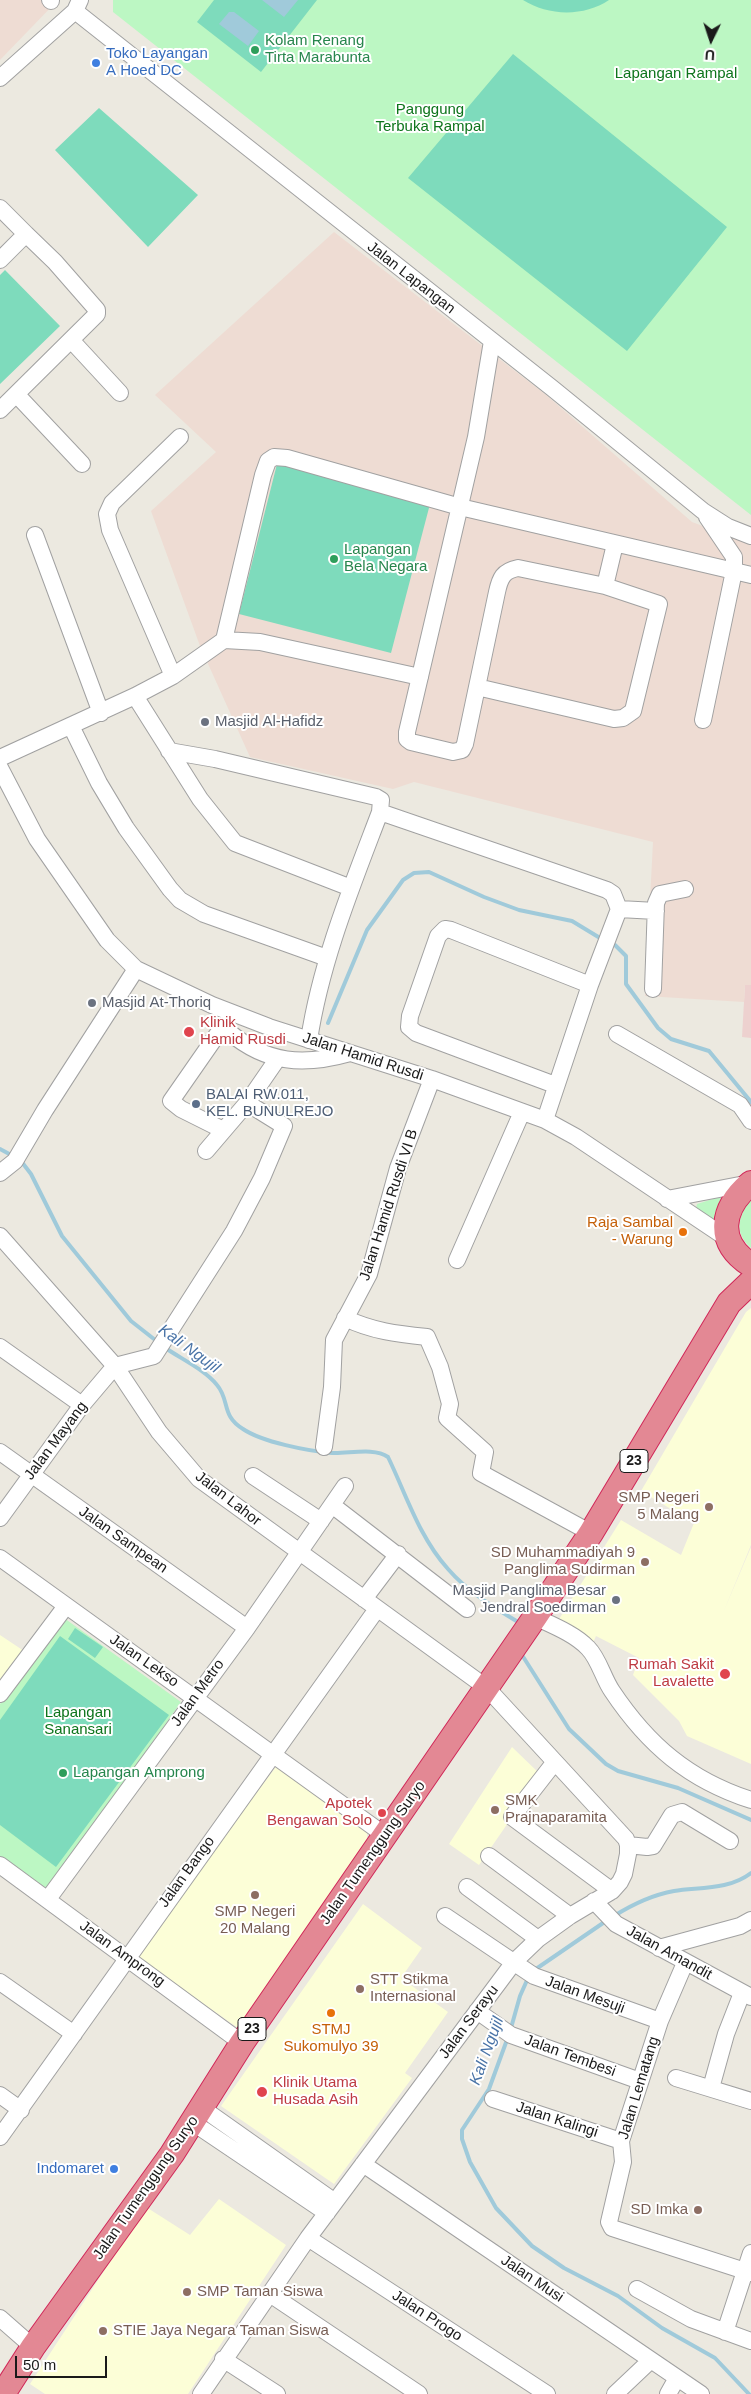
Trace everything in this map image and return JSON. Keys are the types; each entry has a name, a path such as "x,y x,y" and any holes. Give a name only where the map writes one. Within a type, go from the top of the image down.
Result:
{"highway":[{"name":"23","path":"731,1244 728,1214 736,1196 751,1183"},
{"path":"731,1244 742,1260 751,1265"},
{"name":"Jalan Tumenggung Suryo","path":"729,1303 731,1244"},
{"name":"Jalan Tumenggung Suryo","path":"3,2394 33,2347 197,2115 242,2043 535,1617 591,1533 729,1303 751,1282"}],"street":[{"path":"0,78 78,6"},
{"name":"Jalan Lapangan","path":"78,6 703,511 728,527 751,536"},
{"path":"0,208 55,262 97,310 96,314 71,340 0,410"},
{"path":"0,260 26,234"},
{"path":"71,340 120,393"},
{"path":"477,687 614,719 628,715 633,711 659,604 605,586 518,568 507,570 498,585 465,744 462,750 453,752 435,749 407,739 476,437 492,341"},
{"path":"17,394 82,464"},
{"path":"173,676 110,530 107,514 112,503 180,437"},
{"path":"224,640 263,475 268,461 274,457 287,458 460,507 751,575"},
{"path":"703,511 734,557 734,571 703,720"},
{"path":"35,535 101,712"},
{"path":"605,586 615,544"},
{"path":"0,758 135,696 173,676 224,640 260,642 420,677"},
{"path":"135,696 200,799 235,843 351,888"},
{"path":"71,726 99,783 126,828 180,900 204,914 327,958"},
{"path":"169,751 215,759 376,797 381,800 380,812 327,958 315,1000 309,1040"},
{"name":"Jalan Hamid Rusdi","path":"0,768 37,839 107,940 136,969 212,1006 309,1040 432,1079 545,1120 576,1137 731,1244"},
{"path":"380,812 607,890 613,894 620,908 590,985 555,1084 545,1120"},
{"path":"653,989 656,911 660,894 685,889"},
{"path":"620,908 656,911"},
{"path":"555,1084 416,1033 409,1027 410,1016 438,936 445,928 590,985"},
{"path":"0,1173 18,1156 44,1110 136,969"},
{"path":"223,1130 181,1109 171,1101 229,1035 248,1018"},
{"path":"617,1034 740,1105 751,1121"},
{"path":"229,1035 252,1050 293,1061 325,1060 350,1053"},
{"path":"206,1151 247,1103 278,1058"},
{"name":"Jalan Hamid Rusdi VI B","path":"324,1447 332,1388 334,1340 369,1274 398,1168 432,1079"},
{"path":"115,1366 154,1356 167,1339 237,1224 262,1178 284,1126 247,1103"},
{"path":"457,1260 522,1112"},
{"path":"667,1199 751,1183"},
{"name":"Jalan Lahor","path":"0,1236 115,1366 159,1432 199,1479 487,1688"},
{"path":"344,1318 386,1333 427,1337 440,1367 450,1404 447,1418 485,1452 481,1474 591,1533"},
{"path":"0,1347 82,1405"},
{"name":"Jalan Mayang","path":"0,1518 82,1405 115,1366"},
{"name":"Jalan Sampean","path":"0,1452 247,1628"},
{"path":"253,1476 321,1521"},
{"name":"Jalan Metro","path":"48,1900 194,1697 247,1628 345,1486"},
{"path":"332,1505 467,1609"},
{"name":"Jalan Bango","path":"0,2137 273,1755 370,1604 398,1554"},
{"name":"Jalan Lekso","path":"0,1558 386,1836"},
{"path":"0,1694 66,1606"},
{"path":"535,1617 588,1647 621,1704 647,1735 676,1762 695,1776 728,1793 751,1800"},
{"path":"487,1688 554,1763 609,1819 626,1839 628,1845 653,1846 672,1815 682,1812 730,1841"},
{"path":"554,1763 512,1817 612,1890"},
{"name":"Jalan Serayu","path":"201,2394 223,2359 308,2238 478,2011 525,1970 538,1939 570,1916 605,1913 612,1890 624,1874 628,1845"},
{"path":"489,1856 570,1916"},
{"name":"Jalan Amprong","path":"0,1866 242,2043"},
{"path":"467,1887 538,1939"},
{"name":"Jalan Amandit","path":"605,1913 659,1948 747,1995"},
{"name":"Jalan Mesuji","path":"445,1916 525,1970 660,2021"},
{"path":"659,1948 731,1929 751,1920"},
{"name":"Jalan Lematang","path":"685,1962 660,2021 620,2141 623,2162 609,2216 610,2226 748,2272"},
{"path":"0,1982 74,2034"},
{"path":"711,2088 726,2034 747,1995"},
{"name":"Jalan Tembesi","path":"478,2011 507,2032 640,2081"},
{"path":"676,2078 751,2101"},
{"path":"0,2095 21,2110"},
{"name":"Jalan Kalingi","path":"493,2099 620,2141"},
{"path":"197,2115 331,2208"},
{"name":"Jalan Musi","path":"364,2164 701,2394"},
{"name":"Jalan Progo","path":"308,2238 546,2394"},
{"path":"726,2332 748,2272 751,2253"},
{"path":"637,2289 691,2319 751,2341"},
{"path":"270,2294 419,2394"},
{"path":"0,2318 33,2347"},
{"path":"223,2359 277,2394"},
{"path":"614,2394 650,2360"},
{"path":"668,2394 677,2378"}],"shaded area":[{"path":"0,0 58,0 0,60"},
{"path":"334,232 545,394 692,522 751,544 751,985 745,985 744,1002 645,996 653,842 414,782 393,789 250,757 200,646 151,511 216,452 155,395"},
{"path":"745,984 751,985 751,1038 742,1037"},
{"path":"751,1308 751,1545 723,1613 751,1547 751,1764 687,1736 679,1721 633,1675 639,1658 596,1636 592,1645 556,1624 621,1520 681,1555 694,1523 641,1491 746,1312"},
{"path":"0,1635 27,1653 0,1689"},
{"name":"SMK Prajnaparamita","path":"512,1747 541,1775 479,1865 449,1844"},
{"name":"SMP Negeri 20 Malang","path":"276,1767 367,1832 367,1841 238,2028 140,1959 139,1948"},
{"path":"363,1904 422,1948 401,1978 448,2012 405,2073 412,2078 334,2184 221,2106"},
{"path":"219,2199 286,2245 188,2394 45,2394 30,2384 146,2207 190,2235"}],"green space":[{"name":"Panggung Terbuka Rampal","path":"113,0 751,0 751,515 113,12"},
{"name":"Kolam Renang Tirta Marabunta","path":"214,0 317,0 261,72 197,22"},
{"path":"523,0 609,0 599,6 577,12 555,12"},
{"path":"513,54 727,227 627,351 408,178"},
{"path":"99,108 198,195 148,247 55,150"},
{"path":"5,270 60,326 0,384 0,275"},
{"name":"Lapangan Bela Negara","path":"277,464 430,504 391,653 239,614"},
{"path":"722,1196 715,1221 696,1208 697,1204"},
{"path":"751,1197 751,1248 741,1235 740,1223"},
{"name":"Lapangan Amprong","path":"64,1618 181,1702 50,1888 41,1889 0,1857 0,1704"},
{"path":"75,1628 103,1647 95,1658 68,1639"},
{"name":"Lapangan Amprong","path":"60,1636 169,1715 56,1867 0,1825 0,1720"}],"water":[{"path":"262,0 298,0 284,17"},
{"path":"229,12 234,12 259,31 248,46 219,24"}],"waterway":[{"path":"328,1023 367,930 403,880 414,873 429,872 484,897 519,910 572,921 600,938"},
{"path":"615,945 626,956 626,984 658,1028 671,1039 709,1051 751,1102"},
{"name":"Kali Ngujil","path":"0,1149 13,1156"},
{"name":"Kali Ngujil","path":"21,1161 31,1174 62,1236 131,1321 159,1343"},
{"name":"Kali Ngujil","path":"164,1347 212,1379 221,1391 231,1419 251,1434 273,1442 311,1450 332,1453 376,1452 388,1457 414,1515 438,1557 455,1577 472,1591 518,1622"},
{"name":"Kali Ngujil","path":"522,1655 569,1729 606,1764 618,1771 678,1788 751,1820"},
{"name":"Kali Ngujil","path":"614,1916 658,1895 674,1891 724,1885 751,1873"},
{"name":"Kali Ngujil","path":"533,1971 606,1921"},
{"name":"Kali Ngujil","path":"511,2028 520,1996 528,1978"},
{"name":"Kali Ngujil","path":"508,2037 489,2089 462,2130 462,2139 470,2162 496,2208 532,2246 564,2268 618,2296 662,2328 715,2358 749,2394"}],"place":[{"name":"Kolam Renang Tirta Marabunta","path":"255,50"},
{"name":"Toko Layangan A Hoed DC","path":"96,63"},
{"name":"Lapangan Bela Negara","path":"334,559"},
{"name":"Masjid Al-Hafidz","path":"205,722"},
{"name":"Masjid At-Thoriq","path":"92,1003"},
{"name":"Klinik Hamid Rusdi","path":"189,1032"},
{"name":"BALAI RW.011, KEL. BUNULREJO","path":"196,1104"},
{"name":"Raja Sambal - Warung","path":"683,1232"},
{"name":"SMP Negeri 5 Malang","path":"709,1507"},
{"name":"SD Muhammadiyah 9 Panglima Sudirman","path":"645,1562"},
{"name":"Masjid Panglima Besar Jendral Soedirman","path":"616,1600"},
{"name":"Rumah Sakit Lavalette","path":"725,1674"},
{"name":"Lapangan Amprong","path":"63,1773"},
{"name":"SMK Prajnaparamita","path":"495,1810"},
{"name":"Apotek Bengawan Solo","path":"382,1813"},
{"name":"SMP Negeri 20 Malang","path":"255,1895"},
{"name":"STT Stikma Internasional","path":"360,1989"},
{"name":"STMJ Sukomulyo 39","path":"331,2013"},
{"name":"Klinik Utama Husada Asih","path":"262,2092"},
{"name":"Indomaret","path":"114,2169"},
{"name":"SD Imka","path":"698,2210"},
{"name":"SMP Taman Siswa","path":"187,2292"},
{"name":"STIE Jaya Negara Taman Siswa","path":"103,2331"}],"park label":[{"name":"Lapangan Rampal","path":"676,74"},
{"name":"Lapangan Sanansari","path":"78,1722"}]}
